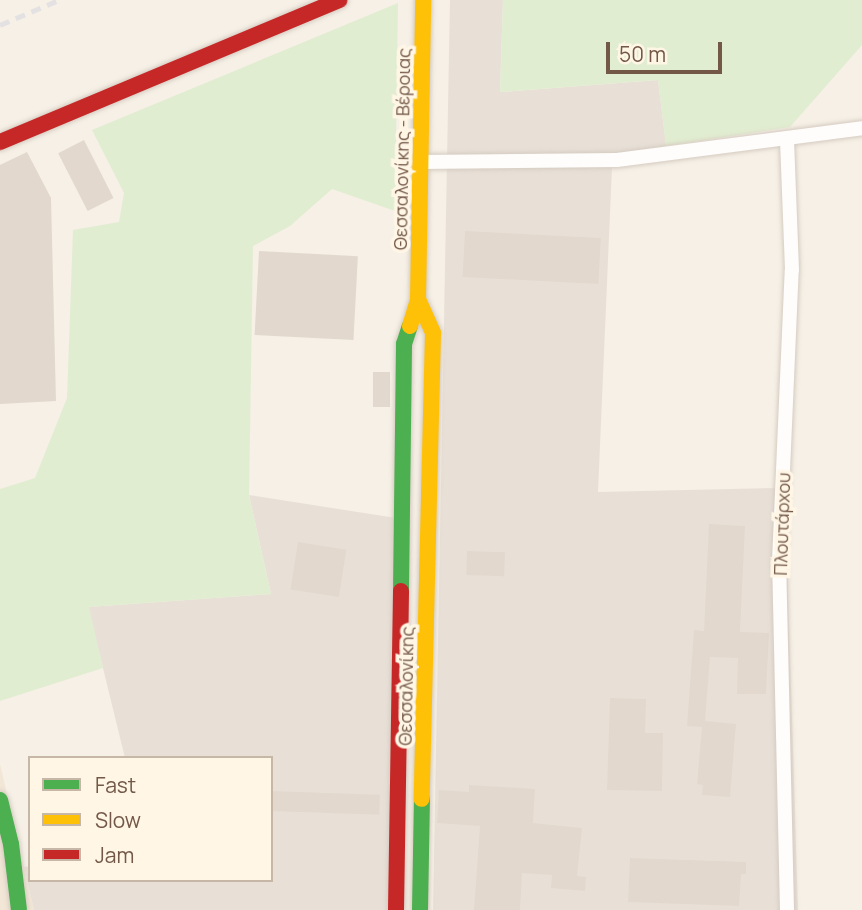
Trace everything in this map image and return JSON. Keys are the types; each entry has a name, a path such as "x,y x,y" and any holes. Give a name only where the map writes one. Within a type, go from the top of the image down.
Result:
{"main road":[{"path":"0,142 340,0"},
{"name":"Θεσσαλονίκης - Βέροιας","path":"401,467 404,344 418,299 423,0"},
{"name":"Θεσσαλονίκης - Βέροιας","path":"418,299 433,333 431,463"},
{"name":"Θεσσαλονίκης","path":"421,910 431,463"},
{"name":"Θεσσαλονίκης","path":"396,910 401,467"},
{"path":"0,800 19,910"}],"street":[{"path":"420,162 617,160 862,128"},
{"name":"Πλουτάρχου","path":"787,139 792,270 779,562 787,910"}],"shaded area":[{"path":"450,0 503,0 500,92 658,80 668,160 612,167 598,492 776,488 790,491 787,560 798,910 433,910"},
{"path":"249,495 396,518 389,910 34,910 24,867 28,866 28,882 273,882 273,756 125,756 88,607 271,594"},
{"path":"0,764 24,867 34,910 0,910"}],"green space":[{"path":"503,0 862,0 862,45 790,127 666,146 658,80 500,92"},
{"path":"398,3 395,211 332,189 290,226 253,246 249,495 271,594 89,607 103,668 0,701 0,489 35,478 67,398 73,230 119,222 124,193 92,130"}],"building":[{"path":"84,140 114,198 88,211 58,153"},
{"path":"27,152 51,198 56,401 0,404 0,165"},
{"path":"465,231 601,238 598,284 463,277"},
{"path":"259,251 358,256 353,340 255,335"},
{"path":"373,372 390,372 390,407 373,407"},
{"path":"709,524 745,526 740,632 769,633 766,694 737,694 738,658 710,657 705,721 736,724 730,797 702,795 703,785 697,784 702,727 687,726 694,630 704,631"},
{"path":"298,542 346,550 339,597 290,589"},
{"path":"467,551 505,552 504,576 466,575"},
{"path":"610,698 646,699 645,733 663,733 662,791 607,790"},
{"path":"469,785 535,789 533,823 582,828 577,876 586,877 585,891 551,888 552,875 522,873 520,910 474,910 480,826 437,823 439,790 469,792"},
{"path":"273,791 380,795 379,815 273,811"},
{"path":"630,858 746,862 746,874 741,874 739,906 628,902"}],"railway":[{"path":"0,25 59,0"}],"traffic: fast":[{"path":"401,591 404,344 410,326"},
{"path":"420,910 422,799"},
{"path":"0,800 11,844 19,910"}],"traffic: slow":[{"path":"410,326 418,299 423,0"},
{"path":"418,299 433,333 422,799"}],"traffic: jam":[{"path":"0,142 340,0"},
{"path":"396,910 401,591"}]}
